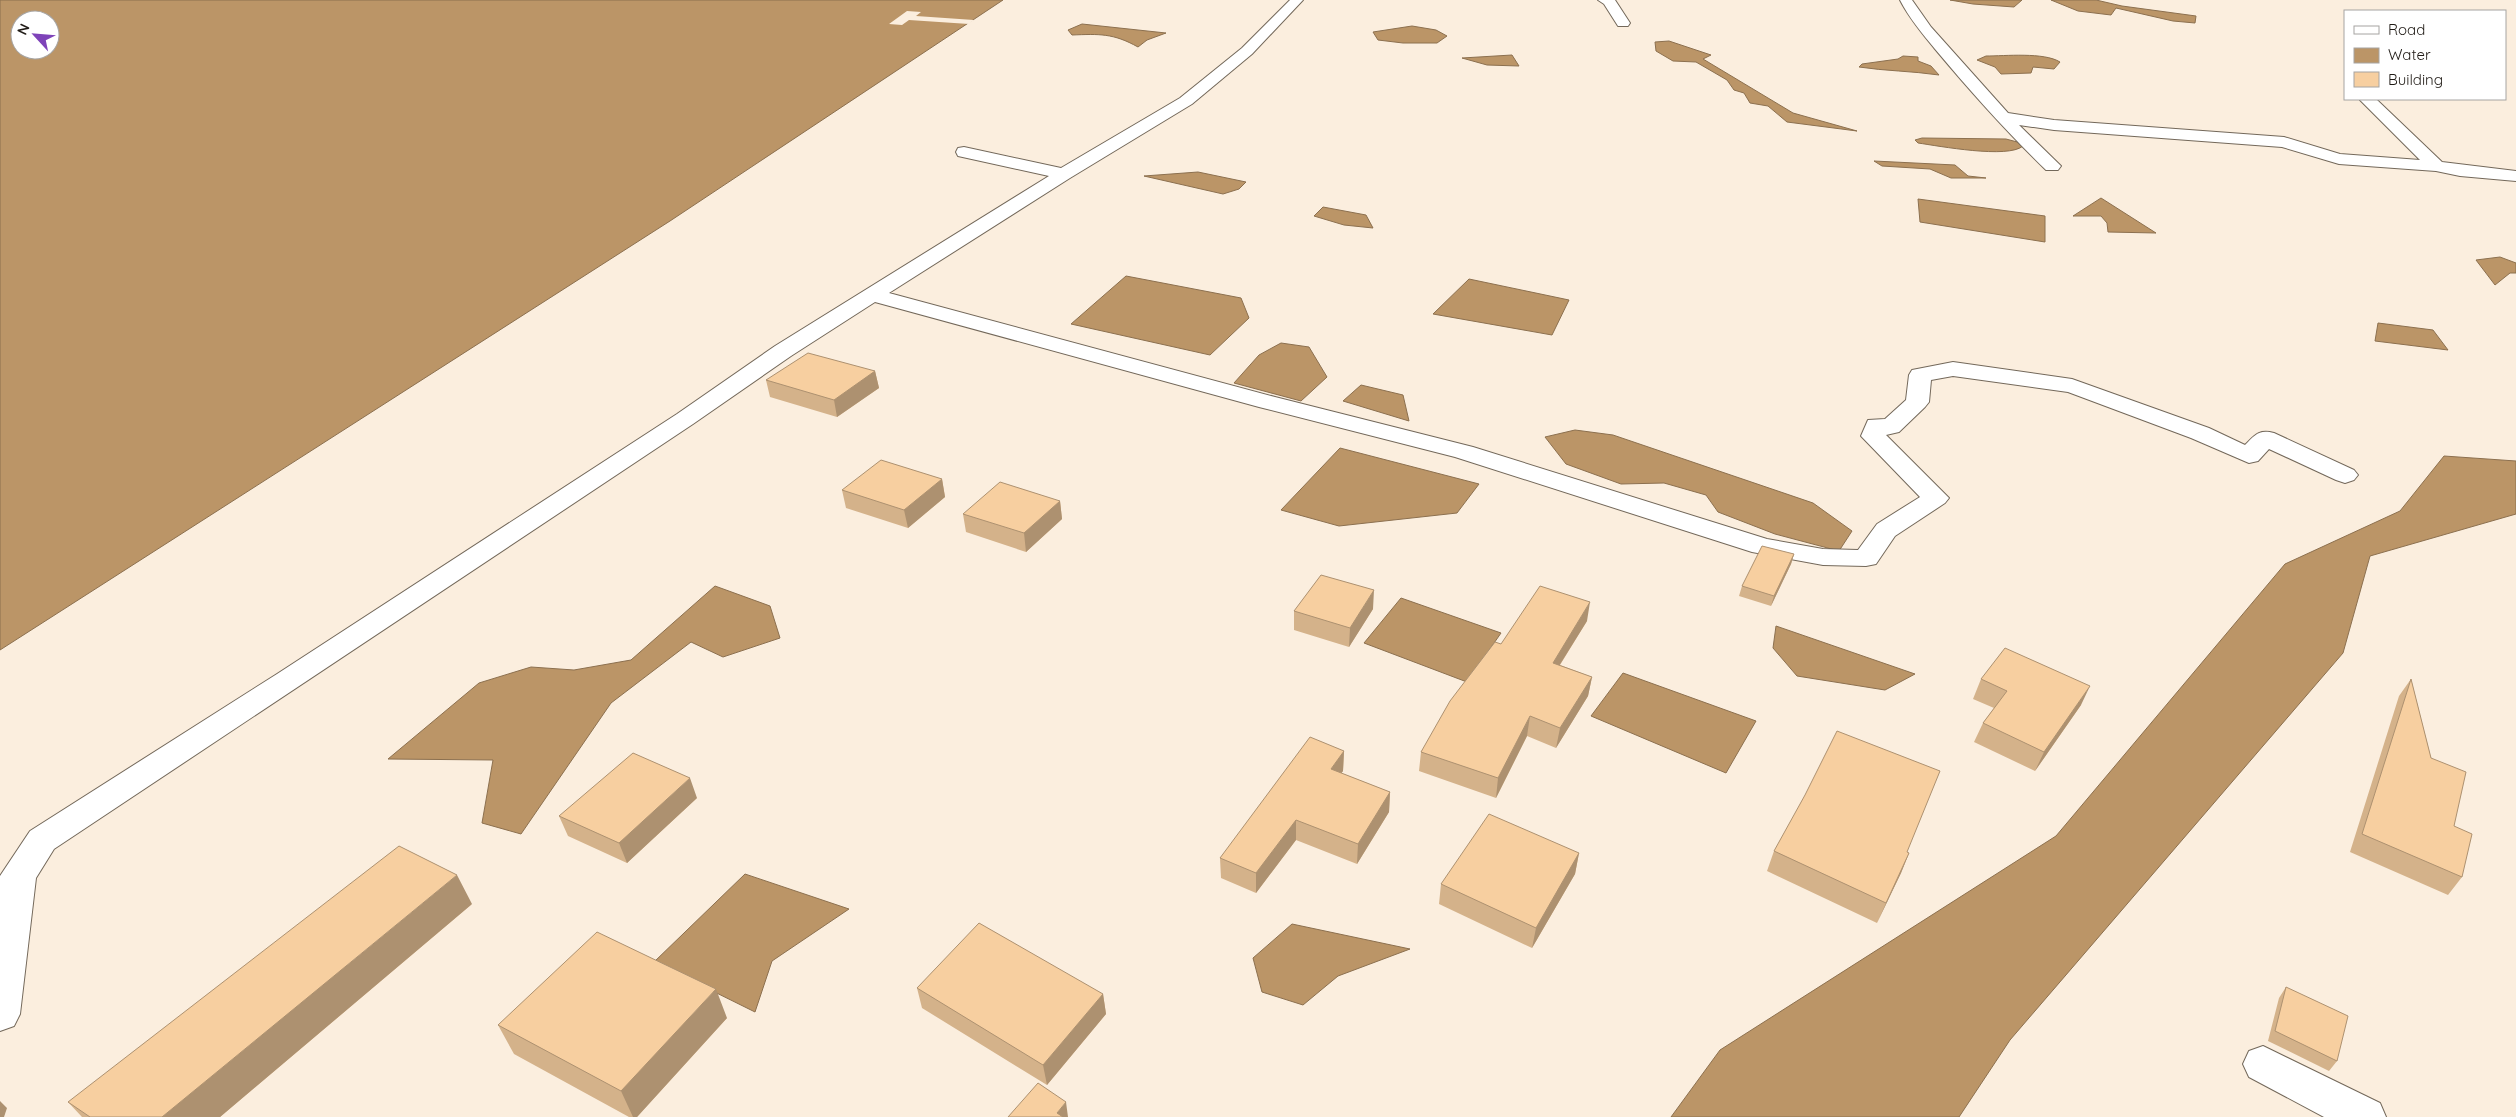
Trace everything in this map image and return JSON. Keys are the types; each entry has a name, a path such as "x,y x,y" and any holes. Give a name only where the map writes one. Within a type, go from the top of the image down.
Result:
{"street":[{"path":"0,1014 18,876 42,840 288,681 668,430 783,351 1064,174 1186,101 1247,51 1297,0"},
{"path":"1604,0 1609,1 1623,23"},
{"path":"1906,0 1918,19 2001,117 2052,166"},
{"path":"2368,100 2436,166"},
{"path":"2001,117 2054,125 2200,134 2284,142 2339,159 2436,166 2460,171 2516,176"},
{"path":"964,152 1064,174"},
{"path":"872,295 1267,402 1464,452 1762,546 1823,557 1866,558 1886,530 1936,498 1873,436 1876,425 1890,427 1917,402 1920,374 1953,369 2072,386 2200,432 2249,456 2265,438 2345,475"},
{"path":"2263,1064 2366,1117"}],"water":[{"path":"0,0 1003,0 670,221 0,650"},
{"path":"1950,0 2022,0 2014,7"},
{"path":"2051,0 2096,0 2122,6 2196,16 2195,23 2173,21 2116,8 2111,15 2078,11"},
{"path":"1082,24 1166,33 1147,40 1138,47 1113,37 1072,35 1068,30"},
{"path":"1412,26 1436,30 1447,36 1437,43 1403,43 1378,40 1373,32"},
{"path":"1669,41 1711,55 1703,59 1793,113 1857,131 1787,122 1768,106 1750,103 1744,93 1734,90 1727,80 1696,62 1673,61 1656,51 1655,42"},
{"path":"1512,55 1519,66 1487,65 1462,58"},
{"path":"1903,56 1918,57 1918,61 1931,66 1939,75 1859,67 1862,64 1898,59"},
{"path":"1986,56 2035,56 2060,62 2054,69 2033,67 2031,73 2001,74 1995,67 1977,60"},
{"path":"1922,138 2006,139 2021,143 2023,146 2015,150 1989,152 1918,143 1915,140"},
{"path":"1874,161 1955,165 1968,176 1986,178 1951,178 1930,169 1882,166"},
{"path":"1198,172 1246,182 1239,189 1223,194 1144,176"},
{"path":"2101,198 2156,233 2108,232 2107,223 2101,216 2073,216"},
{"path":"1918,199 2045,216 2045,242 1920,222"},
{"path":"1323,207 1366,215 1373,228 1344,225 1314,216"},
{"path":"2500,257 2516,263 2516,273 2510,273 2495,285 2476,260"},
{"path":"1126,276 1241,298 1249,318 1210,355 1071,324"},
{"path":"1469,279 1569,300 1552,335 1433,314"},
{"path":"2378,323 2433,330 2448,350 2375,341"},
{"path":"1281,343 1309,347 1327,377 1301,401 1234,383 1259,355"},
{"path":"1361,385 1403,395 1409,421 1343,401"},
{"path":"1575,430 1613,435 1813,503 1852,531 1839,551 1775,534 1718,512 1706,495 1664,483 1621,484 1566,464 1545,437"},
{"path":"1340,448 1479,484 1457,513 1339,526 1281,510"},
{"path":"2444,456 2516,461 2516,514 2370,556 2343,653 2010,1040 1959,1117 1671,1117 1720,1050 2056,836 2285,564 2400,511"},
{"path":"715,586 770,606 780,638 723,657 691,642 611,703 521,834 482,823 493,760 388,759 479,683 531,667 574,670 631,660"},
{"path":"1401,598 1501,633 1467,682 1364,643"},
{"path":"1776,626 1915,674 1885,690 1797,676 1773,648"},
{"path":"1623,673 1756,721 1726,773 1591,716"},
{"path":"745,874 849,909 772,961 755,1012 654,962"},
{"path":"1292,924 1410,949 1338,976 1303,1005 1262,992 1253,958"}],"pier":[{"path":"907,11 921,12 916,16 974,20 969,24 909,20 902,25 889,24"}],"building":[{"path":"808,353 875,371 834,400 766,380"},
{"path":"881,460 942,479 904,510 842,490"},
{"path":"1000,482 1060,501 1024,533 963,514"},
{"path":"1762,546 1794,554 1774,596 1742,586"},
{"path":"1321,575 1374,590 1350,628 1294,611"},
{"path":"1540,586 1590,602 1553,663 1592,677 1560,728 1530,716 1498,778 1421,752 1450,701 1495,642 1501,644"},
{"path":"2005,648 2090,686 2044,752 1983,723 2007,691 1981,679"},
{"path":"2411,679 2431,758 2466,772 2454,826 2472,834 2462,877 2362,834"},
{"path":"1837,731 1940,771 1907,852 1909,853 1886,903 1774,851"},
{"path":"1310,737 1344,751 1331,769 1390,792 1358,844 1296,820 1256,873 1220,858"},
{"path":"633,753 690,778 619,843 559,816"},
{"path":"1489,814 1579,853 1536,928 1441,884"},
{"path":"399,846 457,875 162,1117 90,1117 68,1102"},
{"path":"979,923 1103,994 1043,1065 917,988"},
{"path":"597,932 716,989 621,1091 498,1025"},
{"path":"2286,987 2348,1016 2337,1061 2275,1031"},
{"path":"1038,1083 1066,1102 1057,1113 1063,1117 1008,1117"}]}
